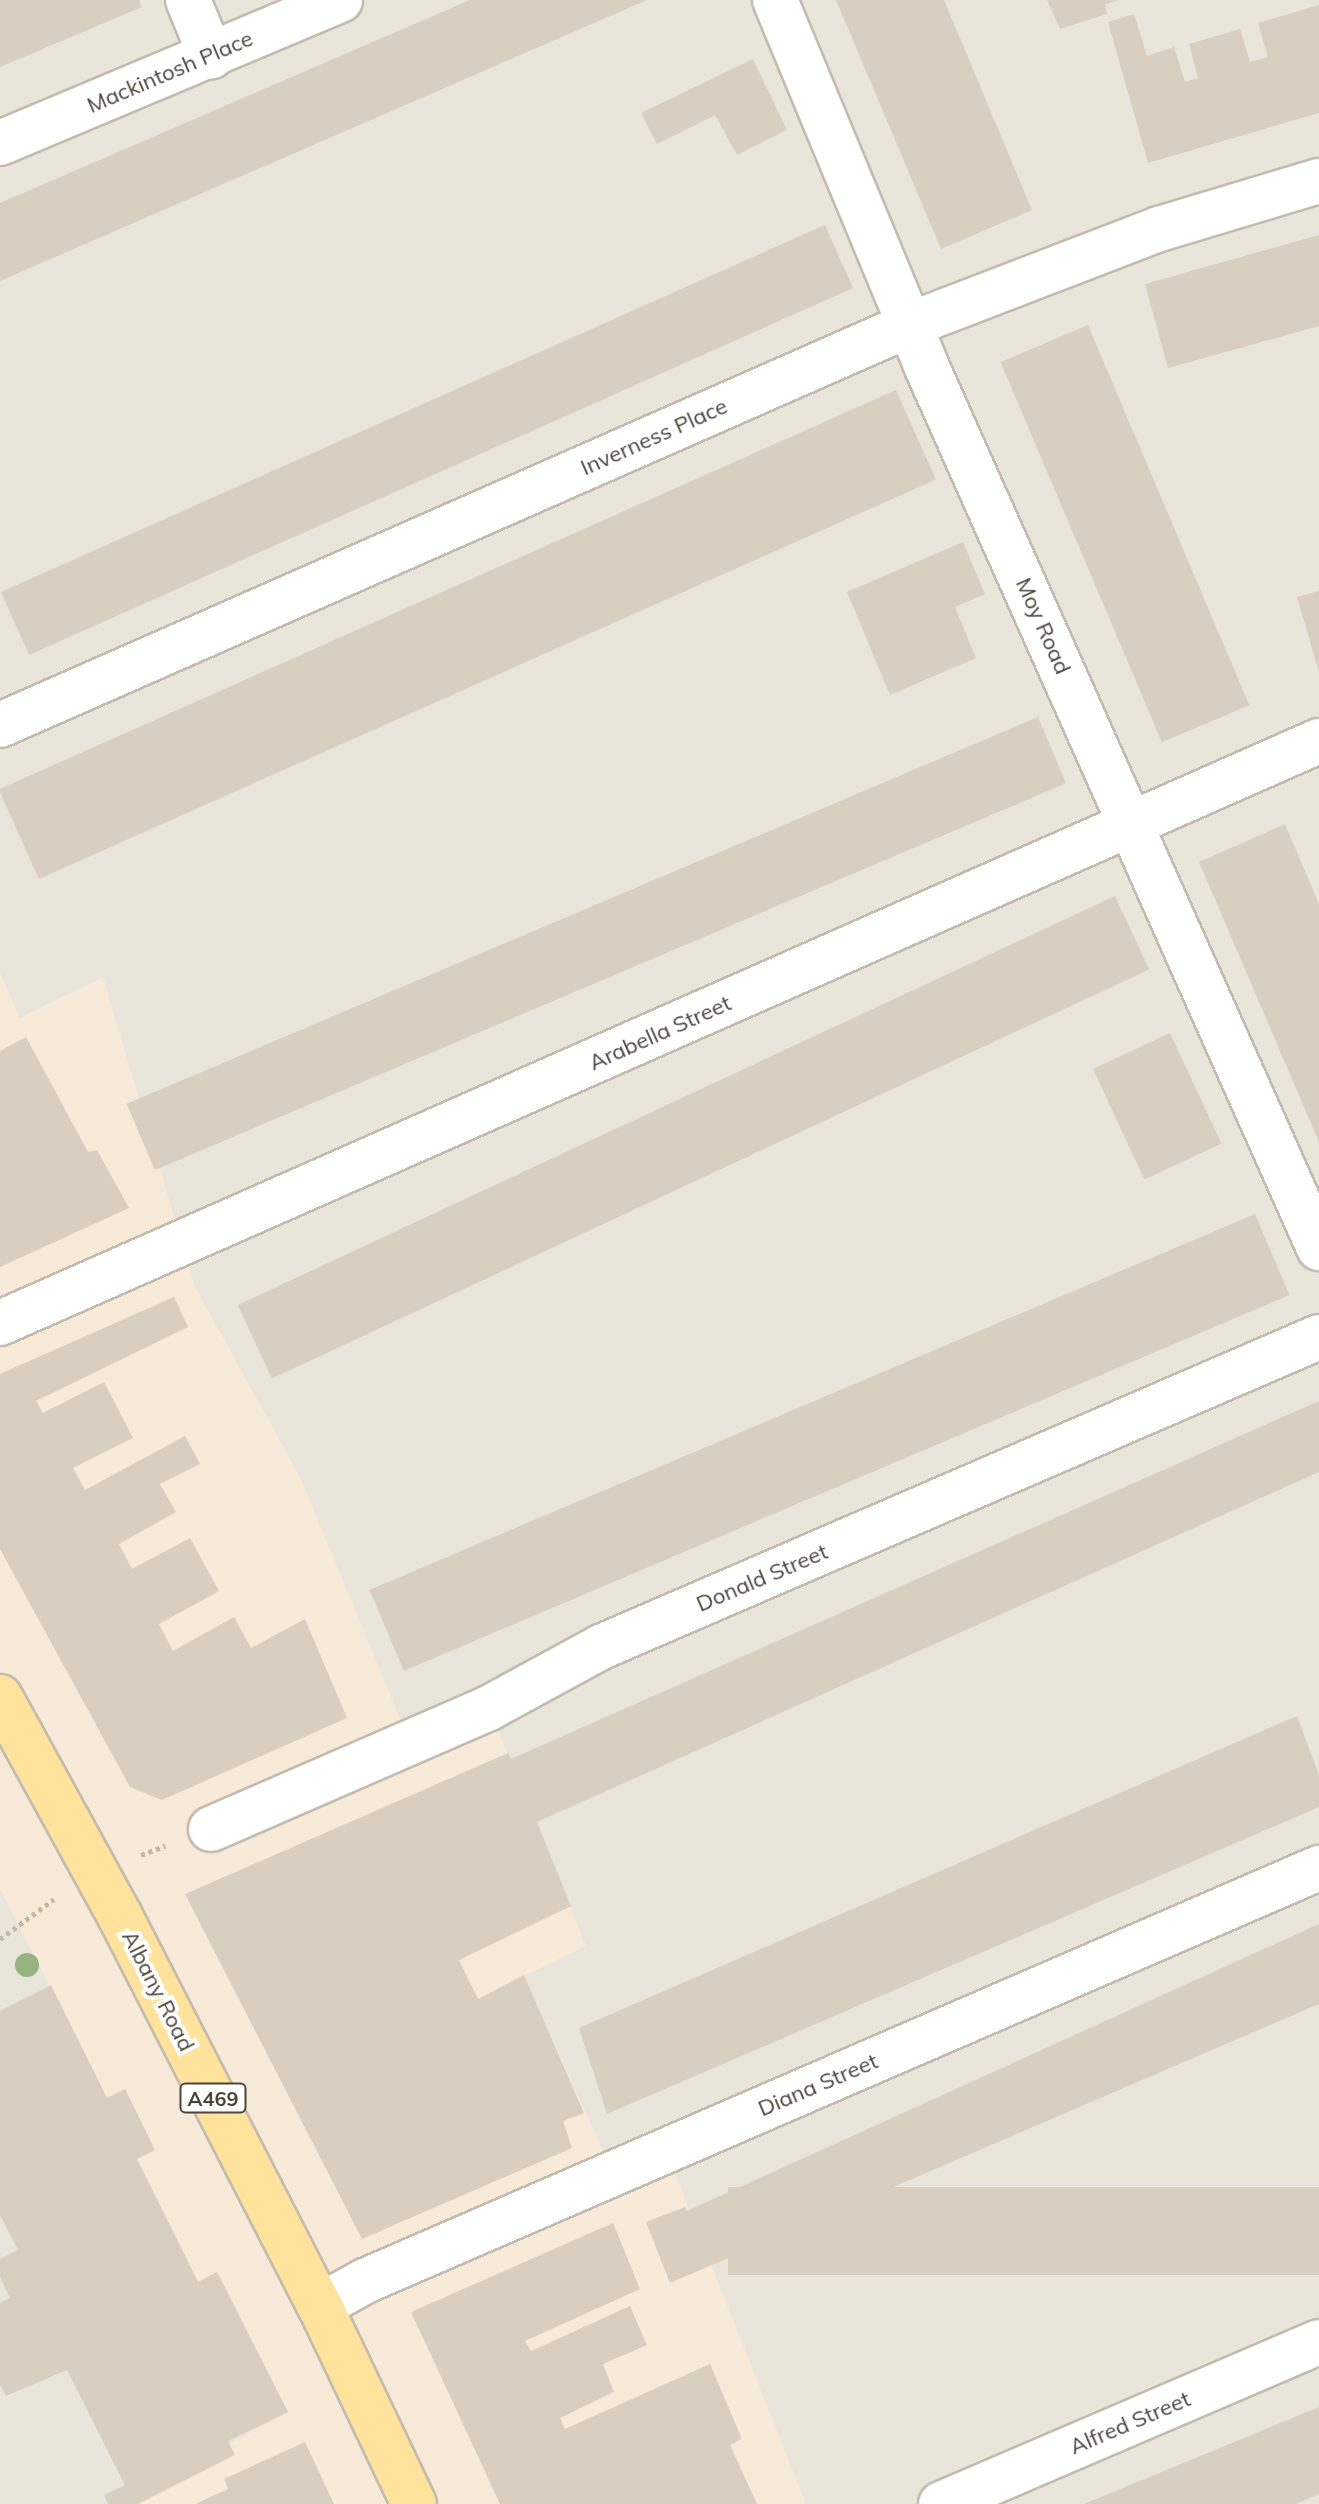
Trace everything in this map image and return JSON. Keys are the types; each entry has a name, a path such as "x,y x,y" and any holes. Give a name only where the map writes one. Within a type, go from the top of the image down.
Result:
{"main road":[{"name":"Albany Road","path":"0,1697 120,1916 320,2306 414,2504"}],"street":[{"path":"188,0 211,56"},
{"name":"Mackintosh Place","path":"0,143 340,0"},
{"name":"Moy Road","path":"775,0 909,325 1319,1248"},
{"name":"Inverness Place","path":"0,725 909,325 1159,229 1319,181"},
{"name":"Arabella Street","path":"0,1323 1319,741"},
{"name":"Donald Street","path":"211,1829 489,1708 601,1647 1319,1337"},
{"name":"Diana Street","path":"320,2306 365,2281 1319,1868"},
{"name":"Alfred Street","path":"941,2504 1319,2342"}],"path":[{"path":"0,1939 46,1903"}],"shaded area":[{"path":"0,0 1319,0 1319,2504 0,2504"},
{"path":"0,973 20,1018 103,977 195,1287 300,1477 410,1743 489,1708 586,1946 524,1976 613,2173 666,2151 806,2504 117,2504 288,2412 218,2273 198,2282 137,2159 155,2149 125,2089 107,2098 0,1889"}],"building":[{"path":"0,0 139,0 142,7 0,67"},
{"path":"470,0 647,0 0,281 0,203"},
{"path":"836,0 944,0 1032,210 941,249"},
{"path":"1047,0 1117,1 1105,4 1107,14 1060,29"},
{"path":"1319,5 1319,113 1148,163 1108,22 1134,14 1147,56 1174,47 1185,82 1198,78 1189,44 1240,29 1250,62 1268,57 1258,23"},
{"path":"753,59 787,130 737,155 715,115 657,144 641,113"},
{"path":"825,225 853,288 29,655 1,592"},
{"path":"1319,235 1319,326 1168,368 1145,284"},
{"path":"1088,325 1249,705 1162,742 1001,362"},
{"path":"896,390 936,480 39,879 0,789"},
{"path":"963,542 985,594 955,607 976,658 890,695 847,592"},
{"path":"1319,591 1319,669 1318,669 1297,597"},
{"path":"1038,717 1066,783 155,1170 127,1104"},
{"path":"1285,824 1319,904 1319,1142 1199,862"},
{"path":"1115,896 1149,969 272,1379 238,1305"},
{"path":"1170,1033 1222,1144 1145,1179 1093,1069"},
{"path":"26,1037 88,1152 97,1150 129,1208 0,1267 0,1051"},
{"path":"1255,1214 1289,1295 404,1671 369,1590"},
{"path":"174,1297 188,1327 36,1401 43,1413 104,1382 133,1438 73,1468 85,1490 185,1436 200,1464 160,1484 176,1512 119,1544 132,1569 190,1538 219,1591 159,1624 173,1651 234,1617 251,1648 305,1619 347,1718 162,1800 130,1787 0,1549 0,1374"},
{"path":"1319,1401 1319,1472 537,1822 571,1906 459,1960 478,1999 524,1975 584,2113 563,2121 572,2148 362,2239 185,1894 508,1753 511,1759"},
{"path":"1297,1716 1319,1775 1319,1807 607,2114 579,2028"},
{"path":"1319,1924 1319,2004 670,2283 646,2222 685,2207 687,2211"},
{"path":"51,1985 107,2098 125,2089 155,2150 137,2159 198,2282 217,2272 288,2412 228,2441 235,2455 138,2504 108,2504 104,2495 125,2485 67,2370 6,2396 0,2385 0,2303 10,2298 0,2277 0,2259 18,2250 0,2215 0,2011"},
{"path":"728,2187 1319,2187 1319,2275 728,2275"},
{"path":"613,2223 640,2289 525,2341 531,2351 630,2306 647,2345 603,2364 614,2392 560,2418 565,2429 710,2364 742,2439 730,2445 757,2504 500,2504 411,2312"},
{"path":"1319,2407 1319,2494 1296,2504 1084,2504"},
{"path":"305,2442 334,2504 195,2504 228,2489 224,2479"}]}
